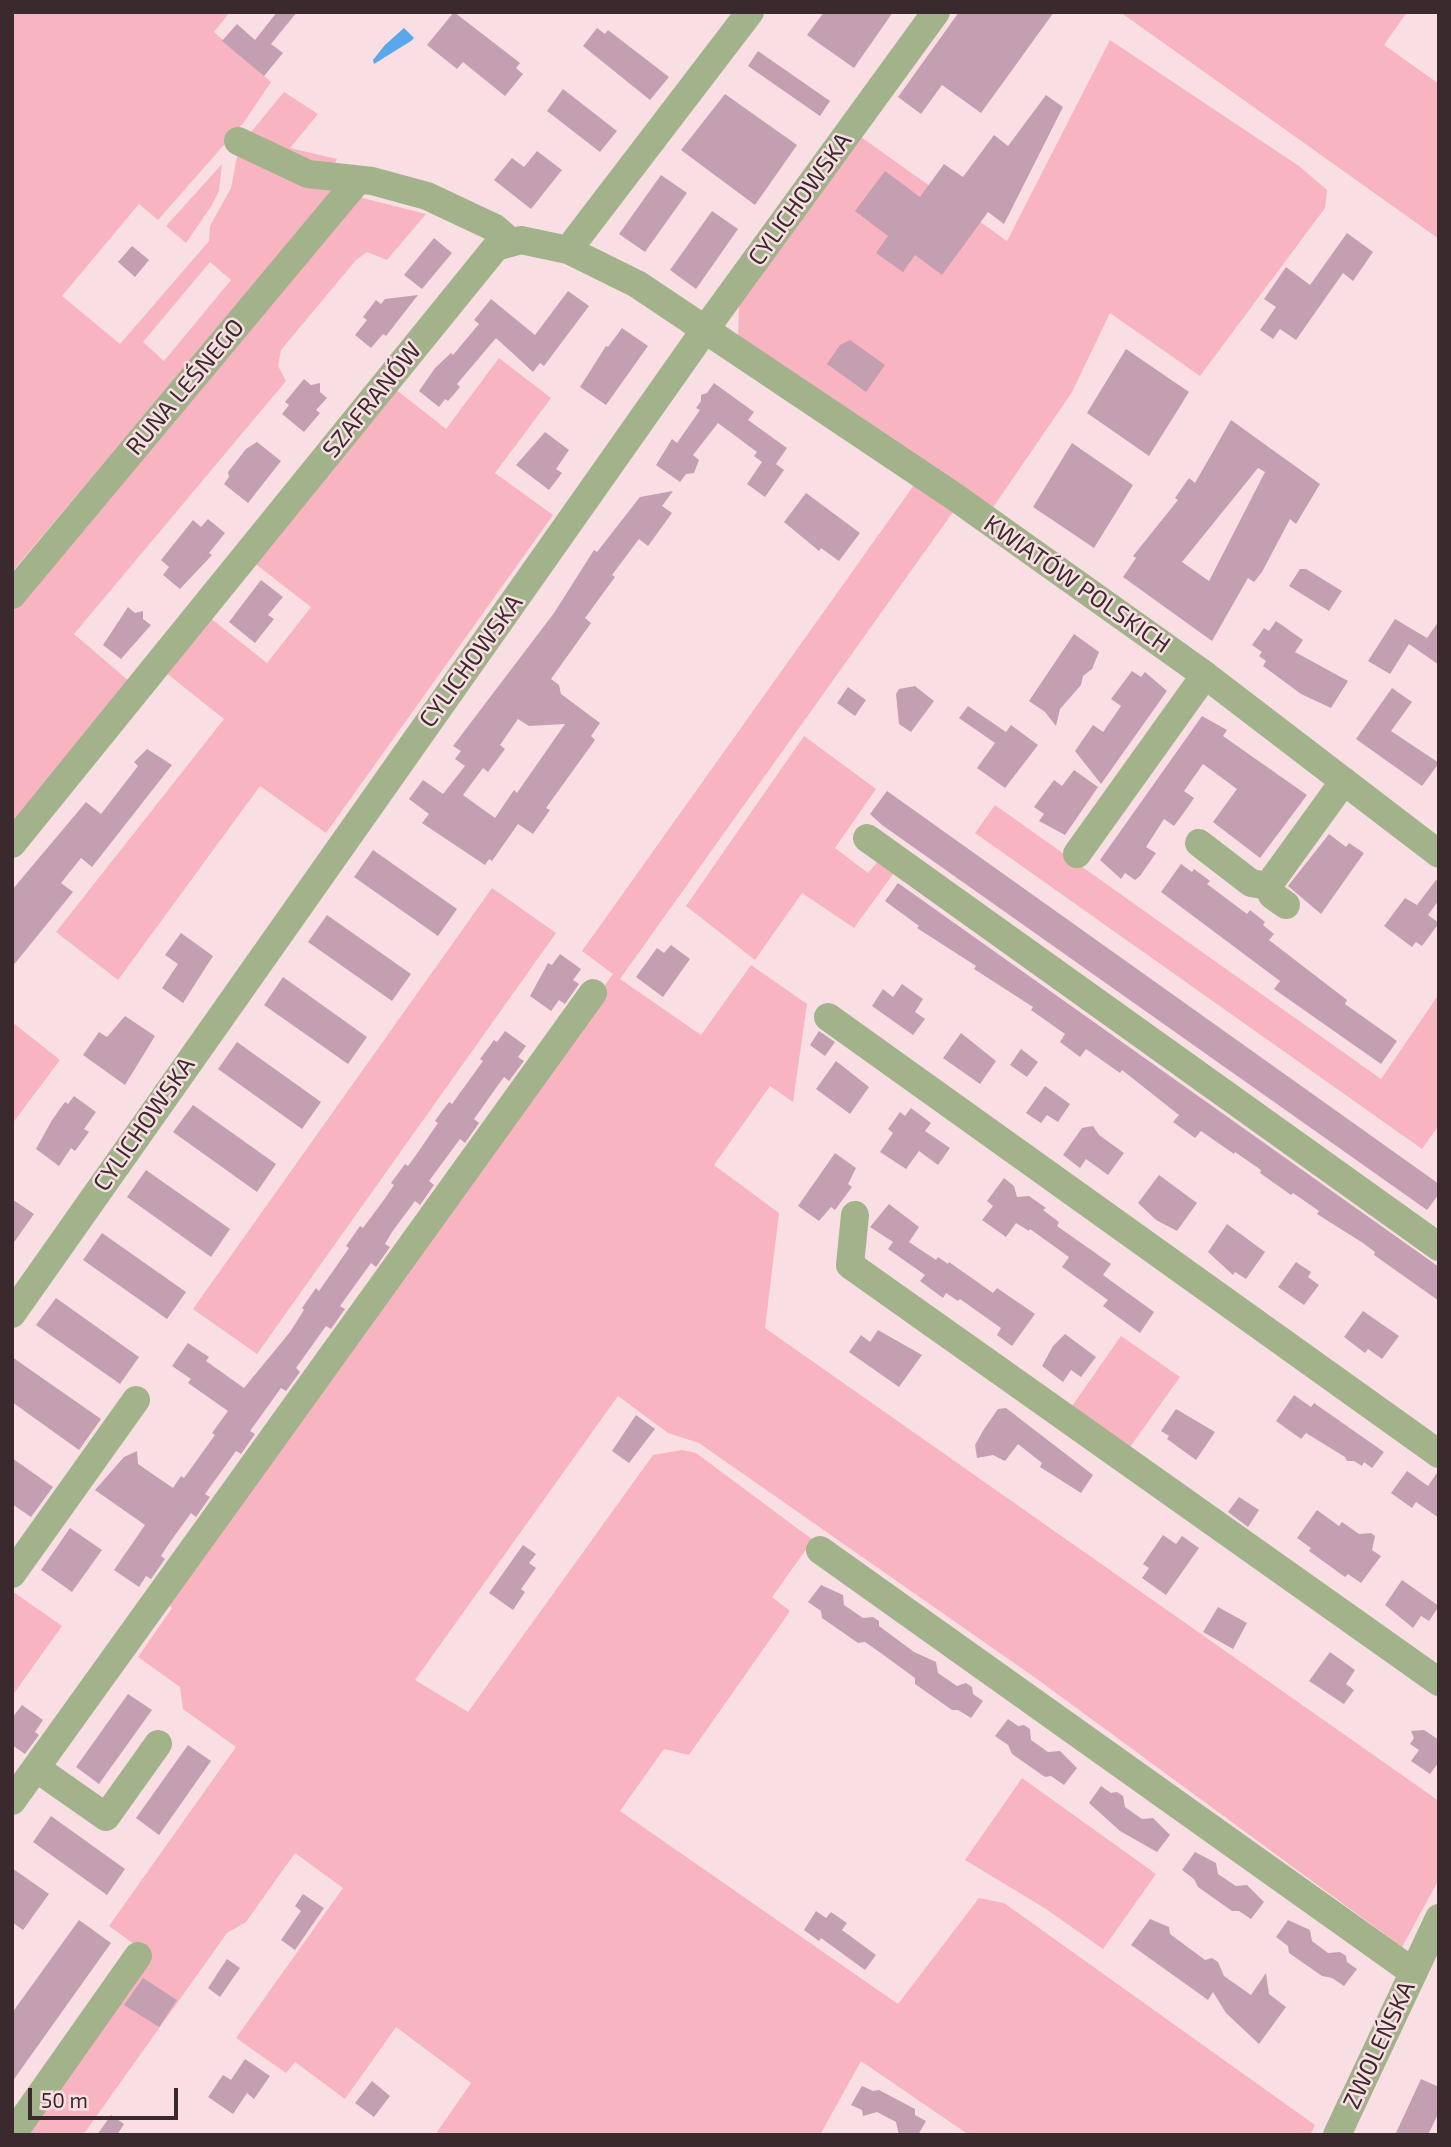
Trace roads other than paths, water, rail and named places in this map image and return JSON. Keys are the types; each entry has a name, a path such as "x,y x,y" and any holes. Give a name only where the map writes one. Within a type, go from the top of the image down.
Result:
{"street":[{"path":"238,141 308,174 402,188 427,197 495,228 510,241 540,242 568,250 750,12"},
{"name":"CYLICHOWSKA","path":"12,1314 704,331 936,12"},
{"name":"RUNA LEŚNEGO","path":"12,595 358,180"},
{"name":"SZAFRANÓW","path":"12,844 496,247 510,241"},
{"name":"KWIATÓW POLSKICH","path":"568,250 637,284 955,498 1205,675 1439,854"},
{"path":"1077,854 1205,675"},
{"path":"1199,843 1251,883 1277,896 1344,781"},
{"path":"867,838 1439,1247"},
{"path":"12,1801 593,993"},
{"path":"828,1017 1439,1454"},
{"path":"855,1215 850,1265 1439,1682"},
{"path":"12,1574 136,1400"},
{"path":"820,1549 1413,1972"},
{"path":"12,1823 165,1608"},
{"path":"46,1776 106,1817 158,1744"},
{"name":"ZWOLEŃSKA","path":"1336,2135 1439,1918"},
{"path":"12,2135 138,1956"}],"water":[{"path":"404,28 414,38 374,64 373,60 385,45"}]}
